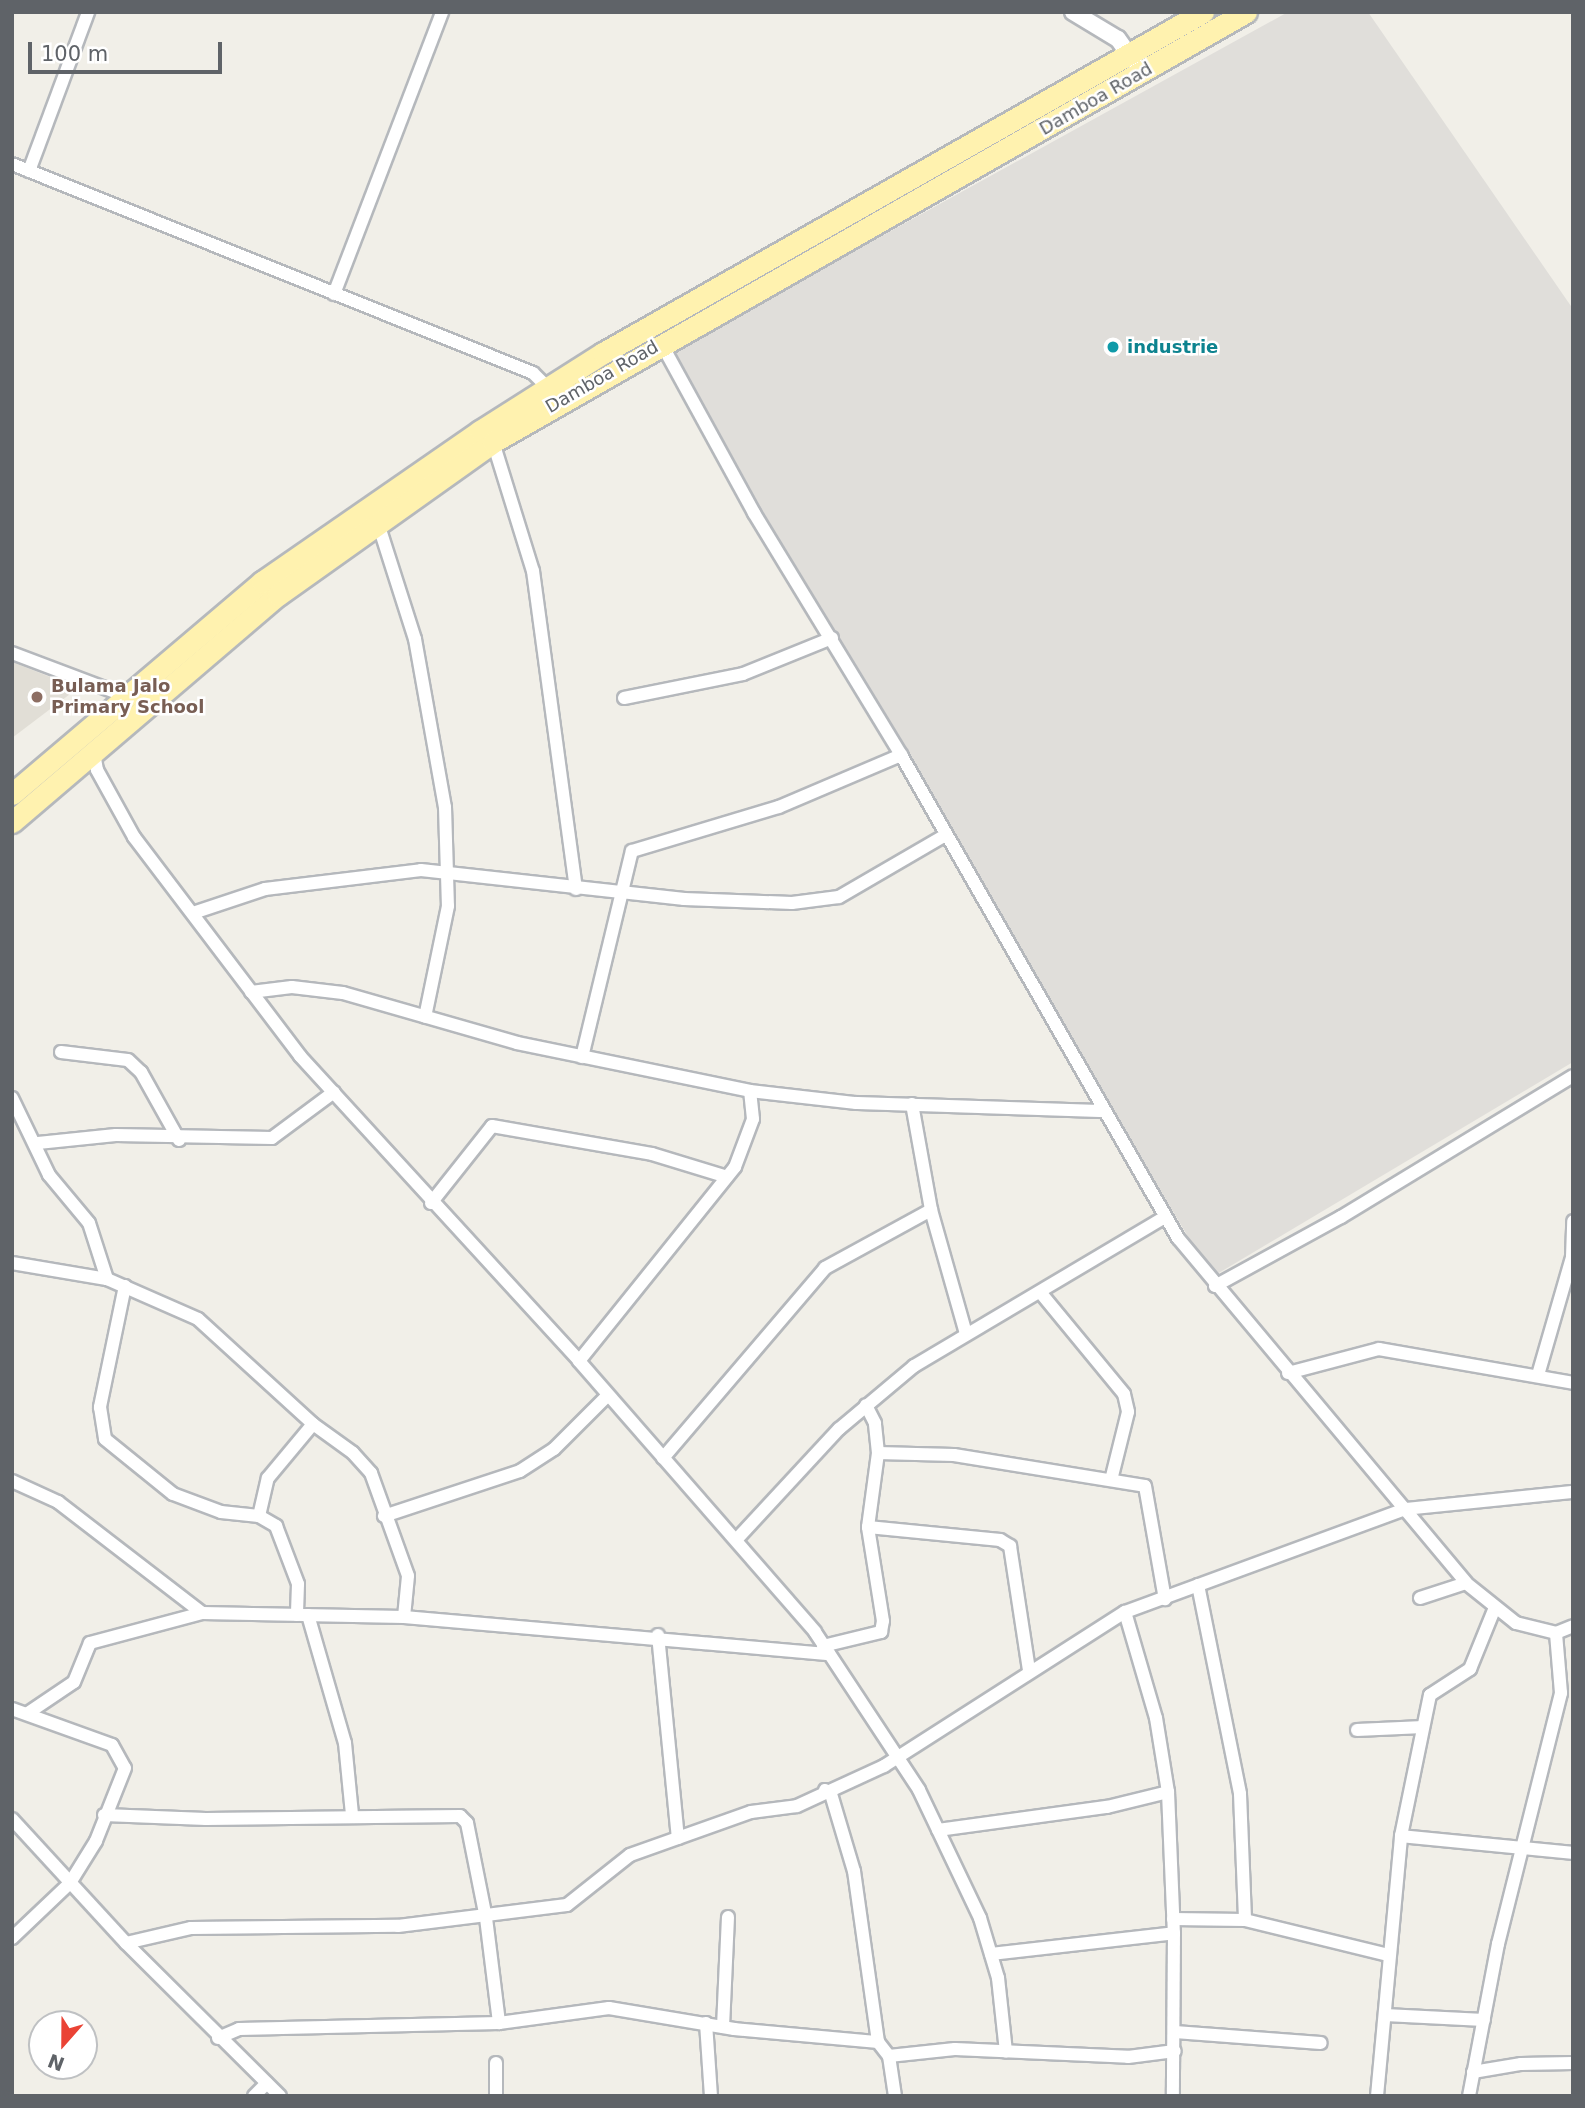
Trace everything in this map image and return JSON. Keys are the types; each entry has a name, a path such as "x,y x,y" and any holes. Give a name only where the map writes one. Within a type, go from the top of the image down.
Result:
{"main road":[{"name":"Damboa Road","path":"12,822 278,595 377,520 493,442 661,343 706,306 968,144 1203,12"},
{"name":"Damboa Road","path":"12,794 123,695 262,582 548,388 706,306 839,249 982,163 1246,12"},
{"path":"968,144 982,163"}],"street":[{"path":"29,171 88,12"},
{"path":"334,294 442,12"},
{"path":"1078,13 1118,39 1142,72"},
{"path":"12,164 533,373 548,388"},
{"path":"661,343 754,513 901,755 944,836 1101,1111 1165,1217 1215,1286 1465,1583 1494,1610 1516,1623 1556,1633 1573,1626"},
{"path":"493,442 533,571 576,889"},
{"path":"377,520 415,639 445,807 448,906 425,1017"},
{"path":"624,698 743,674 832,638"},
{"path":"12,653 123,695"},
{"path":"94,753 97,770 134,837 251,992 431,1203 579,1361 606,1396 737,1539 826,1650 895,1754 938,1830 991,1954 1006,2052"},
{"path":"582,1057 626,894 628,864 636,848 779,807 901,755"},
{"path":"193,913 265,889 320,880 448,872 626,894 792,904 839,897 944,836"},
{"path":"251,992 292,987 343,993 582,1057 750,1091 912,1104 1101,1111"},
{"path":"61,1052 128,1060 141,1072 179,1140"},
{"path":"1215,1286 1341,1217 1573,1076"},
{"path":"38,1143 116,1135 179,1140 272,1138 334,1091"},
{"path":"579,1361 727,1178 745,1149 753,1119 750,1091"},
{"path":"12,1098 38,1143 49,1175 89,1223 107,1279"},
{"path":"912,1104 930,1210 966,1334"},
{"path":"431,1203 492,1126 652,1154 727,1178"},
{"path":"663,1458 825,1268 930,1210"},
{"path":"737,1539 866,1405 966,1334 1165,1217"},
{"path":"1538,1375 1572,1257 1573,1221"},
{"path":"12,1262 107,1279 198,1319 371,1473 384,1516 408,1576 404,1617"},
{"path":"125,1286 100,1407 104,1440 173,1494 221,1513 259,1516 276,1526 298,1584 303,1615 345,1743 352,1815"},
{"path":"1040,1292 1124,1395 1128,1412 1111,1480"},
{"path":"1288,1373 1379,1349 1573,1383"},
{"path":"384,1516 520,1471 554,1449 606,1396"},
{"path":"28,1713 74,1682 90,1643 202,1613 228,1618 303,1615 404,1617 449,1625 657,1635 826,1650 881,1632 868,1527 878,1453 875,1423 866,1405"},
{"path":"259,1516 268,1478 313,1424"},
{"path":"878,1453 954,1455 1145,1486 1165,1599"},
{"path":"12,1481 58,1502 202,1613"},
{"path":"126,1943 191,1928 398,1926 486,1918 567,1905 630,1855 751,1812 797,1806 825,1790 884,1766 895,1754 1125,1612 1405,1509 1573,1492"},
{"path":"868,1527 1000,1539 1010,1546 1029,1671"},
{"path":"1420,1598 1465,1583"},
{"path":"1198,1585 1239,1783 1245,1920"},
{"path":"1377,2096 1401,1836 1430,1695 1470,1669 1494,1610"},
{"path":"1125,1612 1156,1718 1168,1792 1174,1933 1175,2032 1172,2096"},
{"path":"1469,2096 1484,2020 1561,1693 1556,1633"},
{"path":"657,1635 678,1838"},
{"path":"12,1709 112,1745 121,1755 125,1768 104,1815 96,1841 70,1883 12,1938"},
{"path":"1357,1730 1423,1727"},
{"path":"825,1790 831,1794 854,1871 878,2042 889,2056 895,2096"},
{"path":"938,1830 1107,1807 1168,1792"},
{"path":"104,1815 206,1819 352,1815 460,1816 467,1823 486,1918 499,2023"},
{"path":"12,1819 126,1943 218,2038 280,2096"},
{"path":"1401,1836 1573,1853"},
{"path":"723,2027 728,1917"},
{"path":"1173,1919 1245,1920 1390,1955"},
{"path":"991,1954 1174,1933"},
{"path":"218,2038 239,2029 499,2023 609,2008 723,2027 878,2042"},
{"path":"1385,2015 1484,2020"},
{"path":"706,2023 711,2096"},
{"path":"1175,2032 1321,2043"},
{"path":"889,2056 955,2049 1128,2057 1174,2051"},
{"path":"496,2063 496,2096"},
{"path":"1473,2072 1521,2064 1573,2063"},
{"path":"254,2096 267,2083"}],"shaded area":[{"path":"1288,12 1368,12 1573,309 1573,1062 1212,1277 664,356"},
{"name":"Bulama Jalo Primary School","path":"12,662 78,688 12,738"}],"place":[{"name":"industrie","path":"1113,347"},
{"name":"Bulama Jalo Primary School","path":"37,697"}]}
